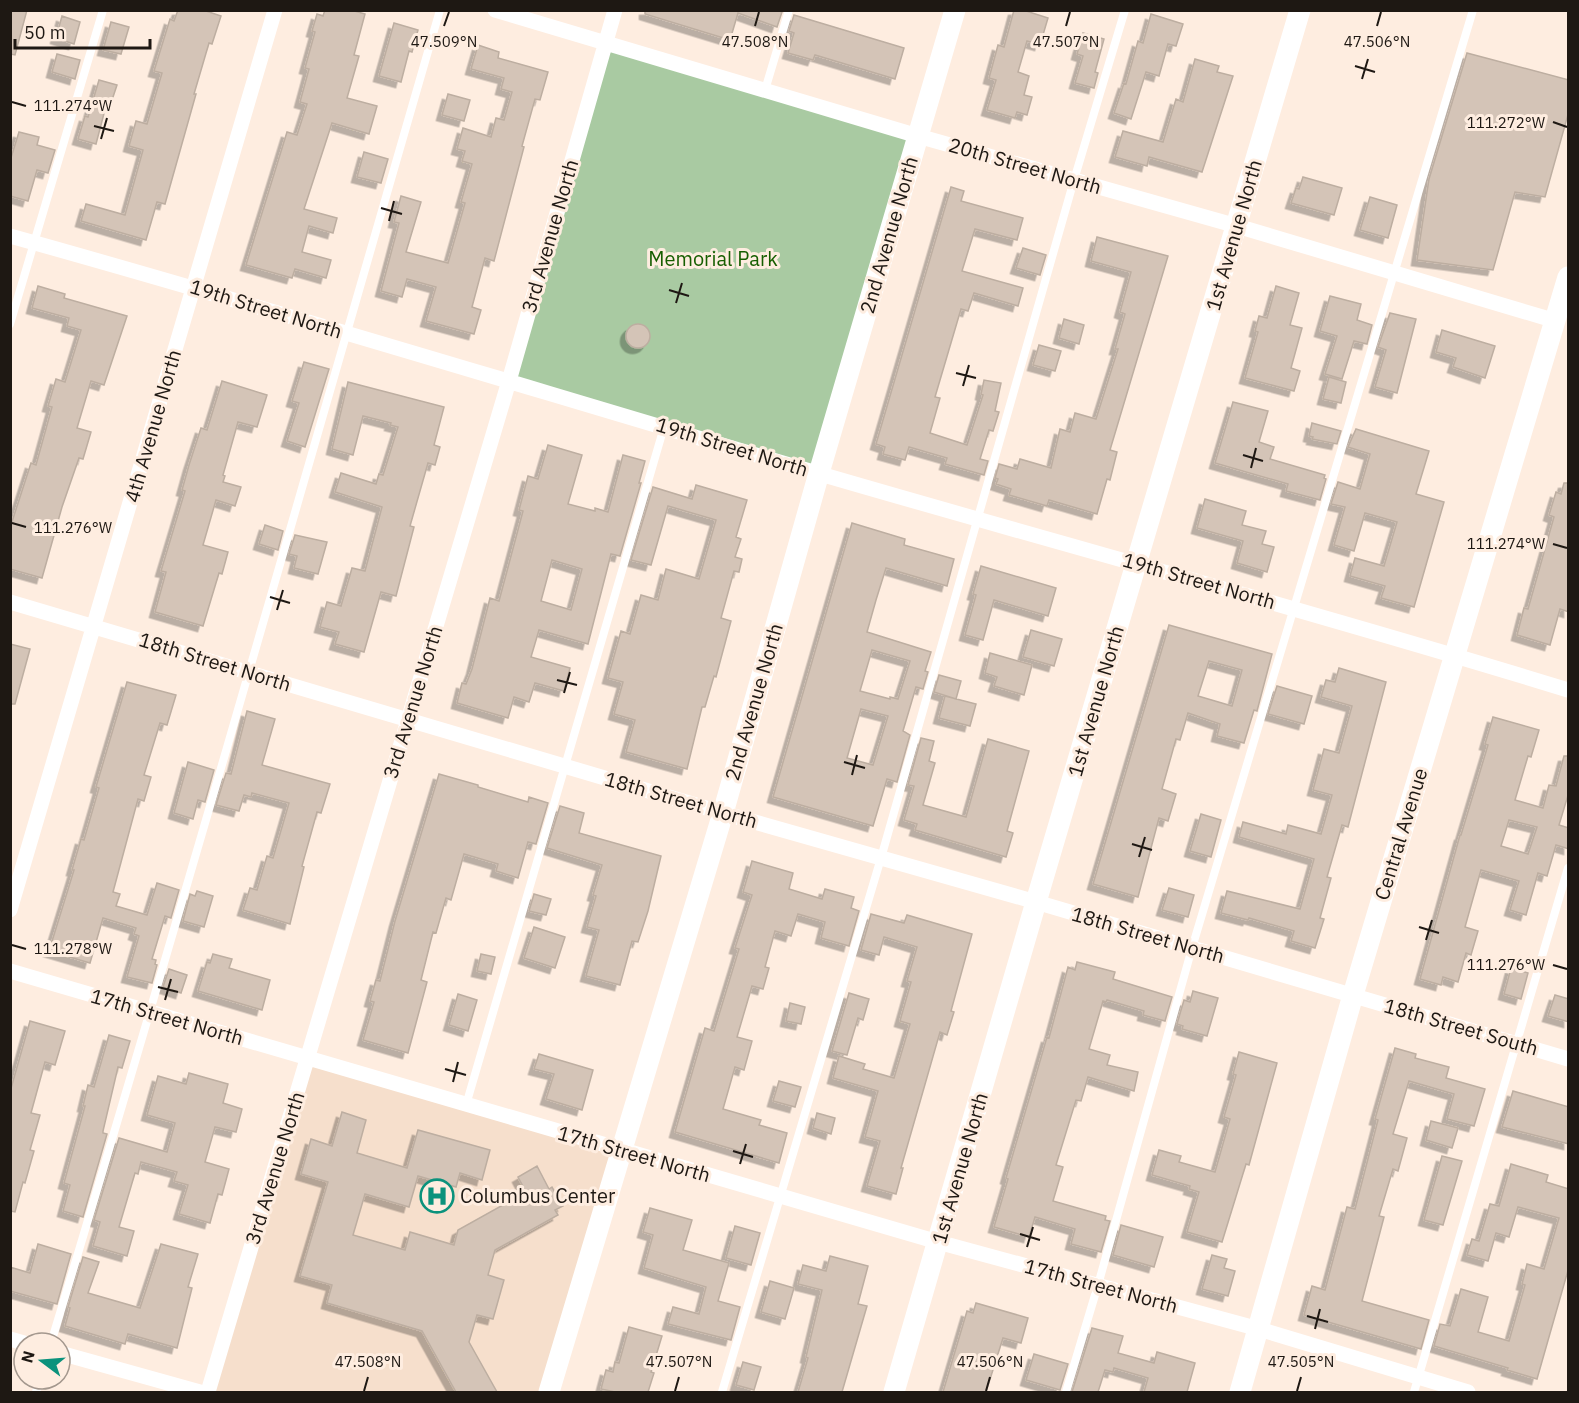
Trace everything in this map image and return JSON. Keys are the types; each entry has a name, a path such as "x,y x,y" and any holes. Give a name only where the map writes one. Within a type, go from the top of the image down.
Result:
{"main road":[{"name":"2nd Avenue North","path":"549,1392 723,813 819,473 956,10"},
{"name":"1st Avenue North","path":"894,1392 1036,902 1300,10"},
{"name":"Central Avenue","path":"1240,1392 1353,995 1455,655 1562,322 1569,277"}],"street":[{"name":"4th Avenue North","path":"10,910 275,10"},
{"name":"20th Street North","path":"495,10 918,136 1237,226 1562,322"},
{"name":"3rd Avenue North","path":"208,1392 509,381 615,10"},
{"name":"19th Street North","path":"10,236 193,287 819,473 1293,608 1569,690"},
{"name":"18th Street North","path":"10,602 723,813 1353,995"},
{"name":"17th Street North","path":"10,971 938,1242 1259,1329 1468,1392"},
{"name":"18th Street South","path":"1353,995 1569,1059"},
{"path":"72,1356 200,1392"}],"lane":[{"path":"10,324 103,10"},
{"path":"55,1331 151,1012 440,10"},
{"path":"765,90 789,10"},
{"path":"722,1392 881,858 1074,180 1125,10"},
{"path":"1066,1392 1192,948 1473,10"},
{"path":"466,1105 664,427"},
{"path":"1414,1392 1569,868"}],"shaded area":[{"name":"Columbus Center","path":"308,1057 620,1150 549,1392 208,1392"}],"green space":[{"name":"Memorial Park","path":"605,43 918,136 819,473 509,381"}],"building":[{"path":"10,10 27,10 15,55 10,54"},
{"path":"178,10 203,10 221,16 212,44 209,43 165,204 157,202 146,240 81,221 86,204 125,215 143,150 129,146 136,121 147,124 162,73 154,71 170,19 174,21"},
{"path":"325,10 351,10 365,14 354,55 359,56 347,98 377,106 369,134 332,123 304,209 337,218 333,233 309,226 302,252 331,260 326,278 295,269 292,278 246,265 287,132 297,135 307,104 300,102 309,69 305,68 315,32 312,31 317,14 323,16"},
{"path":"645,10 777,10 782,12 777,27 738,13 730,40 645,14"},
{"path":"1014,10 1023,10 1048,18 1040,45 1027,41 1018,72 1029,76 1024,95 1032,97 1027,115 1017,112 1015,118 987,110 996,80 989,78 998,45 1004,47"},
{"path":"1151,14 1183,24 1176,46 1168,44 1159,76 1146,72 1131,119 1114,113 1124,83 1126,84 1138,41 1143,43"},
{"path":"794,15 904,48 895,79 815,55 813,60 788,53 794,33 789,31"},
{"path":"62,16 80,22 74,44 56,38"},
{"path":"111,22 129,27 121,54 103,50"},
{"path":"394,23 418,30 412,52 409,51 401,82 379,76"},
{"path":"1083,33 1104,39 1095,72 1098,73 1094,88 1075,83 1083,56 1077,54"},
{"path":"478,45 499,52 498,58 548,72 540,100 535,99 494,261 485,258 472,307 481,310 474,334 426,321 436,287 407,279 402,297 381,291 399,223 394,222 401,196 421,202 406,252 448,263 465,203 461,202 472,164 462,161 465,151 457,149 463,128 491,137 496,118 504,120 512,92 501,89 504,78 471,69"},
{"path":"1467,53 1569,80 1569,111 1545,197 1515,192 1493,270 1417,260 1429,179"},
{"path":"57,54 80,60 75,79 52,72"},
{"path":"1195,59 1219,66 1217,72 1233,76 1202,172 1149,157 1147,166 1115,157 1123,131 1163,142 1176,99 1183,102"},
{"path":"99,80 117,85 111,103 107,102 96,144 78,139 85,116 88,117"},
{"path":"448,94 470,100 464,121 442,115"},
{"path":"19,132 39,137 37,145 55,150 48,173 37,170 28,201 10,196 10,161"},
{"path":"364,152 388,159 381,183 357,177"},
{"path":"1303,177 1342,188 1334,215 1291,203"},
{"path":"951,187 964,191 961,201 1023,218 1017,240 975,229 962,271 1023,288 1018,306 974,293 968,311 961,309 935,397 940,398 930,433 967,445 983,395 981,394 984,380 1001,383 995,411 999,412 993,431 989,430 980,459 988,461 984,475 945,464 947,458 909,447 905,460 883,454 885,447 876,444"},
{"path":"1370,197 1397,205 1388,238 1360,230"},
{"path":"1097,237 1168,256 1110,450 1117,452 1110,480 1107,479 1097,514 1049,500 1047,506 1009,495 1011,489 996,484 998,479 995,478 999,464 1017,469 1020,459 1051,468 1060,429 1070,432 1075,413 1096,419 1118,349 1115,349 1125,314 1120,312 1131,272 1091,261"},
{"path":"1023,248 1046,255 1040,275 1016,268"},
{"path":"38,286 65,294 64,298 127,316 104,385 91,381 77,428 91,432 83,459 79,458 62,507 42,578 10,569 10,528 31,463 36,465 52,407 48,406 56,379 65,382 81,330 67,326 69,318 32,308"},
{"path":"1276,286 1299,293 1290,325 1302,328 1291,368 1300,371 1294,391 1245,378 1258,332 1255,331 1259,316 1267,318"},
{"path":"1330,296 1361,304 1357,320 1372,325 1367,344 1354,341 1342,379 1325,374 1337,336 1320,331"},
{"path":"1390,313 1416,319 1397,393 1375,387 1386,350 1378,347"},
{"path":"1064,319 1084,325 1079,344 1059,338"},
{"path":"638,324 647,327 650,336 647,345 638,348 629,345 626,336 629,327"},
{"path":"1442,330 1495,346 1485,378 1453,367 1456,358 1436,352"},
{"path":"1039,345 1061,351 1055,371 1033,365"},
{"path":"304,362 329,369 305,447 287,441 299,403 292,401"},
{"path":"1329,377 1346,382 1341,403 1323,399"},
{"path":"222,381 267,395 257,427 238,422 223,482 241,487 235,506 216,500 203,545 228,552 222,574 219,573 203,626 155,612 166,572 161,571 185,491 182,490 189,465 201,428 207,430"},
{"path":"348,382 444,407 434,445 440,447 435,465 428,463 410,526 414,527 396,596 381,592 364,652 335,644 339,632 320,627 327,602 341,606 352,568 365,571 382,507 335,492 341,473 376,484 379,474 383,475 398,427 363,416 353,455 332,449"},
{"path":"1233,402 1268,411 1259,442 1274,447 1270,459 1325,475 1320,500 1286,491 1288,484 1215,463"},
{"path":"1312,423 1341,431 1337,444 1312,439 1313,437 1309,436"},
{"path":"1356,429 1429,451 1416,494 1444,502 1414,607 1381,598 1385,586 1350,576 1355,558 1384,566 1397,522 1365,513 1354,551 1334,545 1345,507 1331,504 1338,482 1360,489 1370,454 1348,447"},
{"path":"548,445 582,455 568,504 608,512 623,455 645,461 620,556 611,554 588,644 539,630 531,657 570,668 564,691 535,683 529,702 514,697 508,718 457,703 462,683 466,684 472,669 490,598 499,601 523,511 519,510 528,476 538,479","holes":["552,560 582,569 571,610 541,601"]},
{"path":"1564,483 1569,483 1569,612 1560,609 1550,645 1517,635 1524,608 1528,609 1554,517 1549,515 1556,492 1561,494"},
{"path":"696,485 747,500 736,537 741,539 735,557 742,559 739,572 734,571 721,618 731,621 716,677 714,676 705,707 702,707 687,769 626,752 635,720 614,714 623,682 608,678 621,631 630,634 641,595 658,600 666,569 699,579 716,520 668,506 651,565 631,560 653,487 692,499"},
{"path":"1205,499 1246,511 1242,525 1266,531 1262,544 1274,547 1267,572 1237,563 1243,541 1197,528"},
{"path":"852,523 905,539 904,545 954,559 947,586 886,568 876,600 867,632 931,652 925,671 928,672 923,689 916,687 903,731 910,735 897,782 887,779 873,826 773,797","holes":["872,650 910,661 898,699 860,691","861,709 888,716 873,765 847,758"]},
{"path":"265,525 283,531 278,550 259,544"},
{"path":"295,535 327,542 318,574 294,568 297,556 289,554"},
{"path":"981,566 1056,588 1048,616 994,600 983,640 965,635"},
{"path":"1169,625 1272,654 1257,711 1254,710 1244,743 1217,736 1220,724 1188,713 1180,740 1176,739 1162,789 1176,794 1168,821 1159,818 1138,897 1093,884","holes":["1209,661 1242,670 1232,706 1198,696"]},
{"path":"1031,630 1062,639 1054,666 1023,657"},
{"path":"10,644 30,649 15,704 10,704"},
{"path":"990,653 1032,665 1024,695 994,686 997,677 985,673"},
{"path":"1339,668 1386,682 1348,827 1342,825 1327,877 1331,878 1320,918 1324,919 1315,948 1291,941 1294,931 1249,918 1248,920 1221,913 1227,891 1300,909 1314,859 1239,837 1243,822 1286,834 1288,825 1321,834 1332,795 1313,790 1324,749 1339,753 1352,706 1321,697 1326,680 1335,682"},
{"path":"939,675 961,681 956,699 934,692"},
{"path":"127,682 176,695 167,725 160,723 144,775 151,777 144,801 138,799 113,892 120,894 116,906 147,915 157,883 179,890 171,918 165,916 152,959 156,960 157,965 152,983 127,977 139,936 134,934 136,928 103,918 90,963 49,951 81,839 84,840 99,788 96,787"},
{"path":"1277,686 1312,696 1304,724 1268,714"},
{"path":"945,696 976,704 970,726 939,718"},
{"path":"247,711 275,719 262,765 330,784 321,813 317,812 302,866 304,867 290,924 243,910 250,888 257,890 267,856 273,858 289,803 252,793 251,797 244,795 239,811 216,805 226,773 231,774"},
{"path":"1493,717 1539,730 1531,757 1528,756 1515,800 1543,808 1549,785 1556,786 1564,756 1569,756 1569,792 1559,825 1569,828 1569,849 1556,845 1547,876 1538,873 1526,915 1510,910 1519,881 1481,870 1465,927 1478,931 1471,955 1466,953 1458,982 1443,977 1441,985 1420,979 1488,745 1485,744","holes":["1509,820 1537,827 1528,854 1501,846"]},
{"path":"921,738 934,741 929,761 935,763 923,805 966,817 988,739 1029,751 1007,831 1013,833 1006,857 915,830 917,824 904,820 914,786 908,785"},
{"path":"188,762 214,770 205,802 198,800 193,819 174,813"},
{"path":"439,774 528,802 529,797 548,803 536,844 528,842 518,878 496,871 498,864 464,854 451,900 446,898 436,933 433,932 421,980 427,982 408,1053 363,1040 374,1002 370,1001 376,980 380,981 395,921"},
{"path":"560,806 584,813 579,833 661,856 648,911 638,942 632,941 620,985 586,976 599,930 587,927 602,865 547,848"},
{"path":"1201,814 1221,820 1211,857 1190,851"},
{"path":"752,861 793,873 789,889 822,899 825,889 854,897 851,908 859,911 849,946 821,938 825,922 798,914 791,936 775,931 765,967 769,968 763,989 752,986 737,1037 752,1041 744,1070 735,1067 723,1109 761,1120 759,1125 787,1133 779,1163 675,1132 705,1028 714,1031 739,949 735,948 752,895 743,892"},
{"path":"1169,888 1194,895 1188,917 1162,910"},
{"path":"197,891 213,896 204,927 183,921 190,894 195,896"},
{"path":"534,894 551,899 546,915 529,911"},
{"path":"871,914 904,923 907,915 972,934 951,1011 954,1012 947,1035 940,1032 901,1168 903,1168 896,1194 867,1186 880,1141 865,1137 878,1091 833,1078 839,1056 865,1064 863,1069 894,1078 910,1024 900,1021 911,982 907,981 917,947 884,937 879,955 861,950"},
{"path":"534,927 565,937 555,968 524,958"},
{"path":"213,954 232,959 229,968 270,980 262,1010 198,991 207,962 210,963"},
{"path":"481,954 495,957 491,974 477,971"},
{"path":"1077,962 1115,972 1113,979 1172,997 1165,1021 1143,1015 1144,1011 1107,1000 1103,1001 1089,1049 1110,1055 1107,1065 1138,1072 1134,1091 1088,1077 1081,1101 1076,1100 1056,1165 1063,1167 1053,1201 1106,1216 1105,1220 1110,1221 1101,1252 1071,1244 1075,1229 1035,1217 1029,1237 994,1227 1008,1179 1006,1178 1068,967 1075,970"},
{"path":"1511,968 1528,973 1521,999 1504,994"},
{"path":"169,969 187,975 181,993 163,987"},
{"path":"1193,991 1218,998 1207,1036 1182,1029 1183,1026 1177,1024 1184,1000 1190,1002"},
{"path":"849,993 869,999 863,1020 858,1018 847,1055 832,1051"},
{"path":"458,994 477,1000 468,1031 449,1025"},
{"path":"1555,995 1569,999 1569,1022 1548,1016"},
{"path":"790,1003 805,1007 801,1024 786,1021"},
{"path":"30,1021 65,1031 55,1065 45,1062 31,1113 40,1115 30,1150 34,1151 15,1212 10,1211 10,1092"},
{"path":"109,1035 130,1041 122,1068 118,1067 103,1131 107,1134 83,1217 63,1211 70,1185 64,1183 85,1106 83,1106 88,1085 94,1087"},
{"path":"1395,1048 1416,1054 1415,1058 1449,1067 1446,1078 1485,1089 1474,1126 1447,1119 1454,1094 1409,1081 1393,1134 1407,1138 1398,1171 1393,1169 1379,1216 1384,1217 1362,1301 1429,1320 1421,1349 1304,1315 1312,1286 1325,1290 1347,1207 1355,1209 1378,1120 1375,1119"},
{"path":"1239,1052 1277,1063 1249,1165 1246,1164 1222,1242 1187,1232 1199,1192 1189,1189 1190,1186 1152,1175 1159,1150 1181,1156 1179,1162 1215,1172 1230,1119 1224,1117 1236,1075 1233,1074"},
{"path":"539,1054 593,1070 582,1110 546,1099 554,1074 534,1069"},
{"path":"189,1073 228,1084 223,1103 242,1109 236,1132 215,1127 205,1162 229,1169 222,1195 218,1194 210,1223 179,1214 188,1185 174,1181 177,1172 141,1162 138,1174 135,1173 119,1227 134,1231 127,1256 93,1246 100,1222 94,1220 119,1138 167,1152 175,1123 147,1115 158,1076 186,1084"},
{"path":"779,1081 801,1087 795,1107 773,1101"},
{"path":"1513,1091 1569,1107 1569,1144 1502,1127"},
{"path":"342,1112 366,1120 357,1153 407,1168 418,1130 490,1150 482,1180 460,1173 456,1187 418,1176 409,1207 365,1194 353,1235 405,1250 410,1232 454,1245 458,1230 526,1192 518,1177 537,1166 549,1189 552,1187 563,1206 555,1210 558,1215 495,1250 488,1275 504,1280 493,1319 477,1315 469,1342 497,1392 456,1392 422,1331 327,1303 332,1285 300,1276 328,1182 301,1174 311,1139 332,1146"},
{"path":"817,1113 835,1118 831,1134 813,1128"},
{"path":"1431,1121 1458,1128 1452,1148 1426,1140"},
{"path":"1442,1156 1462,1161 1443,1225 1424,1220"},
{"path":"1511,1164 1548,1175 1546,1182 1569,1189 1569,1267 1537,1379 1434,1346 1440,1324 1450,1326 1461,1289 1488,1297 1478,1332 1509,1341 1525,1285 1522,1284 1527,1264 1544,1269 1559,1218 1518,1207 1509,1237 1496,1233 1488,1261 1467,1255 1472,1239 1479,1241 1490,1204 1499,1206"},
{"path":"650,1208 692,1220 683,1250 729,1263 718,1301 740,1307 731,1340 668,1324 673,1307 699,1314 706,1287 644,1268 653,1235 643,1232"},
{"path":"1121,1225 1163,1237 1154,1267 1113,1255"},
{"path":"735,1226 760,1233 751,1265 726,1258"},
{"path":"38,1244 71,1254 57,1304 10,1291 10,1267 30,1273"},
{"path":"161,1244 198,1254 188,1287 192,1288 177,1348 128,1334 125,1344 65,1326 70,1308 68,1307 83,1257 99,1262 88,1293 140,1308"},
{"path":"1212,1255 1227,1259 1224,1268 1235,1271 1228,1296 1202,1289"},
{"path":"830,1256 868,1266 858,1304 867,1306 842,1392 798,1392 808,1358 806,1357 822,1290 798,1284 803,1265 826,1271"},
{"path":"770,1281 794,1288 785,1319 761,1312"},
{"path":"976,1303 1028,1318 1021,1343 1003,1338 986,1392 943,1392 967,1311 973,1313"},
{"path":"629,1327 662,1336 651,1372 654,1373 648,1392 615,1392 601,1389 606,1370 613,1372 615,1362 619,1363"},
{"path":"1092,1328 1123,1336 1118,1353 1154,1363 1157,1352 1195,1363 1187,1392 1144,1392 1148,1378 1114,1368 1113,1372 1105,1370 1098,1392 1072,1392"},
{"path":"1034,1354 1068,1364 1060,1390 1026,1380"},
{"path":"743,1362 761,1367 754,1390 736,1385"}],"place":[{"name":"Columbus Center","path":"437,1196"}]}
